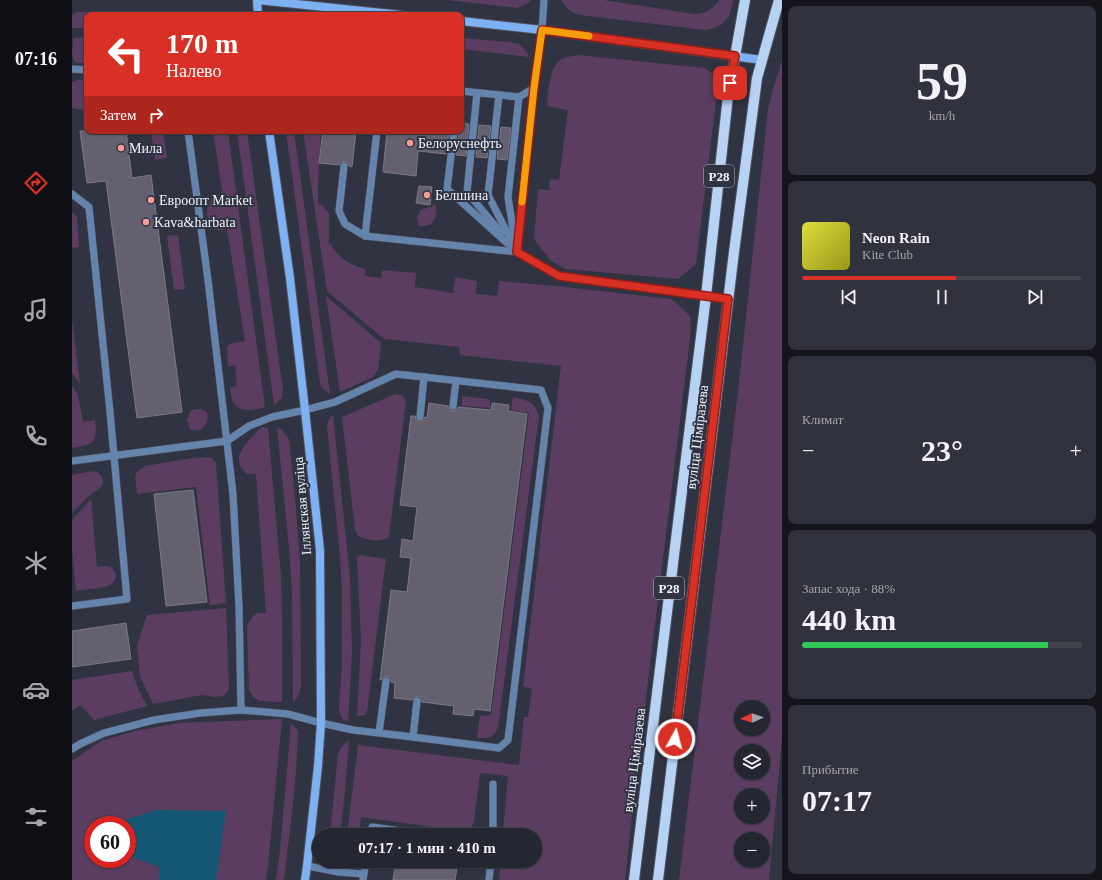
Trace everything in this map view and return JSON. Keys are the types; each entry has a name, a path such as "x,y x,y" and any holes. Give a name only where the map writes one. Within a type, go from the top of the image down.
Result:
{"main road":[{"name":"вуліца Ціміразева","path":"634,880 706,296 728,96 745,0"},
{"name":"вуліца Ціміразева","path":"658,880 728,299 757,78 780,0"}],"street":[{"path":"258,12 258,0 372,12"},
{"path":"464,21 542,30 762,60"},
{"name":"Іллянская вуліца","path":"269,134 290,278 320,550 321,723 318,766 305,880"}],"lane":[{"path":"517,252 534,88 542,30 544,0"},
{"path":"72,69 84,70"},
{"path":"464,91 519,97 534,88"},
{"path":"478,93 467,192 517,252"},
{"path":"499,95 488,195 517,252"},
{"path":"517,252 508,197 519,97"},
{"path":"188,134 208,280 233,494 240,606 241,710"},
{"path":"366,236 377,134"},
{"path":"454,134 448,189 517,252 559,276 728,299"},
{"path":"344,166 339,211 345,224 366,236 517,252"},
{"path":"72,194 89,207 127,599 72,606"},
{"path":"72,462 114,455 227,441 249,426 272,417 335,402 396,374 541,390 548,408 508,740 499,748 353,730 288,714 241,710 200,713 154,720 104,733 72,749"},
{"path":"420,417 424,377"},
{"path":"453,406 456,380"},
{"path":"379,733 386,681"},
{"path":"413,737 417,701"},
{"path":"493,784 494,828"},
{"path":"307,866 363,877"},
{"path":"489,880 491,868"}],"shaded area":[{"path":"448,0 531,0 517,8"},
{"path":"561,0 604,0 694,14 703,13 709,10 720,0 733,0 730,12 725,21 717,27 705,30 580,15 569,10"},
{"path":"77,12 84,12 84,28 72,28 72,15"},
{"path":"73,38 84,38 84,63 74,61 72,54"},
{"path":"464,38 519,44 526,51 529,57 464,49"},
{"path":"578,55 704,68 715,75 718,85 696,264 678,279 565,269 551,261 534,239 538,189 549,190 550,179 559,180 568,110 547,106 551,75 556,64 560,60"},
{"path":"782,60 782,738 769,880 679,880 739,383 768,109"},
{"path":"84,80 84,110 72,108 72,82"},
{"path":"151,134 163,134 167,158 155,160"},
{"path":"213,134 228,134 265,407 257,409 248,410 237,406 232,400 230,388 237,386 235,365 228,367 227,347 229,344 245,341 227,229 218,230 214,228 207,215 208,205 211,201 214,198 223,196"},
{"path":"237,134 247,134 283,390 282,398 274,405"},
{"path":"286,134 294,134 330,394 323,389 320,383"},
{"path":"303,134 321,134 318,203 324,207 329,214 329,244 331,244 337,253 345,260 365,269 365,276 381,278 382,270 416,273 415,287 453,293 455,277 477,281 476,294 497,296 499,281 671,299 690,316 691,331 625,880 499,880 500,868 542,868 542,828 503,828 508,776 480,773 474,821 472,828 440,828 361,817 360,828 348,828 358,745 519,765 524,717 528,717 532,689 523,686 561,366 460,355 459,347 384,339 327,291"},
{"path":"436,205 435,219 429,225 419,226 417,217 421,210"},
{"path":"72,212 77,217 79,247 72,248"},
{"path":"178,235 185,289 174,290 167,236"},
{"path":"326,296 381,343 378,370 373,377 340,392"},
{"path":"72,319 80,384 72,373"},
{"path":"72,386 78,395 83,422 95,420 96,434 95,438 89,444 72,448"},
{"path":"395,394 402,395 406,401 389,536 378,541 370,540 358,536 355,529 342,417"},
{"path":"462,396 490,400 490,408 462,406"},
{"path":"513,397 532,404 539,416 498,728 492,736 477,738 480,716 491,715 529,413 511,410"},
{"path":"201,409 207,412 208,418 206,424 201,430 190,430 187,420 191,410"},
{"path":"333,414 350,577 352,654 348,721 342,719 339,709 342,665 342,592 340,555 327,428 328,421"},
{"path":"260,428 268,428 281,576 282,702 260,701 253,697 249,690 247,626 253,616 258,613 266,613 256,474 247,474 241,468 239,456 246,444"},
{"path":"277,428 282,430 289,439 300,562 301,687 298,696 293,703 292,593"},
{"path":"211,457 216,463 226,603 210,605 196,487 137,494 135,476 137,472 145,466 193,458"},
{"path":"97,472 102,476 103,482 98,490 93,492 72,513 72,475"},
{"path":"91,499 97,567 110,567 115,571 116,577 115,580 108,586 76,591 72,550 72,520"},
{"path":"360,555 386,559 367,712 366,715 357,716 361,639 357,558"},
{"path":"226,608 229,689 224,696 215,697 202,695 153,704 140,676 137,646 147,615"},
{"path":"132,671 138,689 147,706 94,720 81,705 72,711 72,680"},
{"path":"282,719 266,880 72,880 72,761 101,741 135,731 179,723"},
{"path":"291,724 298,730 295,786 284,880 276,880 280,850"},
{"path":"349,740 341,828 331,828 338,754 341,747"}],"water":[{"path":"156,810 226,811 216,880 159,880 159,867 136,858 136,816"}],"building":[{"path":"464,123 469,124 466,156 456,155 459,134 464,134"},
{"path":"479,125 491,126 487,158 476,157"},
{"path":"501,127 511,128 507,160 497,159"},
{"path":"80,131 84,131 84,134 126,134 132,178 151,175 182,412 137,418 106,181 87,183"},
{"path":"323,134 356,134 352,167 345,161 339,165 319,163"},
{"path":"387,134 449,134 446,154 418,151 416,176 383,172"},
{"path":"419,186 432,187 430,205 416,203"},
{"path":"429,403 448,406 450,410 453,411 458,407 491,410 492,403 509,405 508,411 527,414 490,711 474,709 473,716 453,714 454,706 422,702 418,696 412,700 394,698 395,683 391,682 387,676 380,680 391,590 407,592 411,558 400,557 402,539 413,541 417,507 400,505 411,416 415,416 417,421 422,421 425,417 427,418"},
{"path":"193,490 207,602 166,606 154,494"},
{"path":"126,623 131,659 72,667 72,631"},
{"path":"395,868 457,868 455,880 393,880"}],"slow traffic":[{"path":"522,202 534,88 542,30 589,36"}],"place":[{"name":"Белоруснефть","path":"410,143"},
{"name":"Мила","path":"121,148"},
{"name":"Белшина","path":"427,195"},
{"name":"Евроопт Market","path":"151,200"},
{"name":"Kava&harbata","path":"146,222"}],"route":[{"path":"675,739 728,299 559,276 517,252 534,88 542,30 735,56 730,83"}]}
